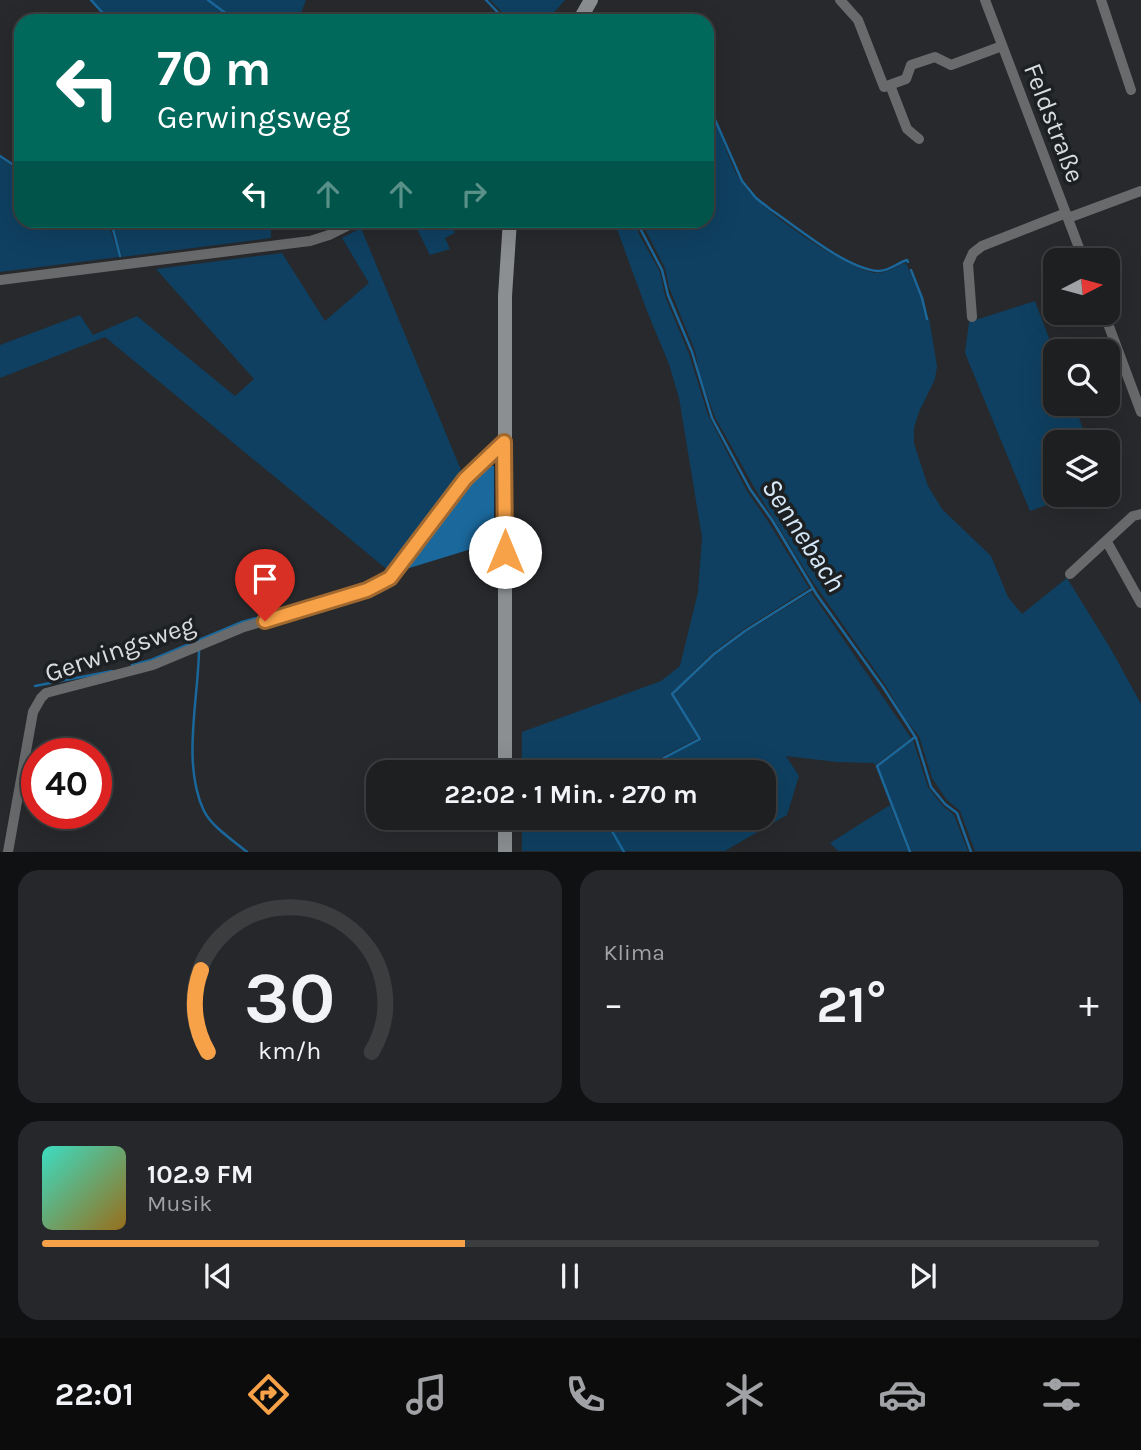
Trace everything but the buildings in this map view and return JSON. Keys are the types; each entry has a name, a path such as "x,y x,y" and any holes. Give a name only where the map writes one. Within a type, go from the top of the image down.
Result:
{"street":[{"path":"840,0 858,20 884,87 906,79 911,65 935,57 951,65 1002,46"},
{"name":"Feldstraße","path":"985,0 1079,248"},
{"path":"1101,0 1131,90"},
{"path":"890,85 907,129 919,139"},
{"path":"972,317 968,264 973,253 982,246 1141,191"},
{"path":"0,280 310,241 344,228"},
{"path":"505,760 505,296 509,228"},
{"path":"1109,326 1141,412"},
{"name":"Gerwingsweg","path":"8,852 33,712 46,693 153,665 244,627 379,585 397,570 465,479 504,442"},
{"path":"1070,574 1133,516 1141,514"},
{"path":"1107,542 1141,603"},
{"path":"505,830 505,852"}],"shaded area":[{"path":"90,0 306,0 301,14 102,14"},
{"path":"490,0 565,0 552,14 504,14"},
{"path":"714,123 742,183 783,221 825,250 863,270 880,273 906,263 921,299 926,320 929,318 937,366 935,379 914,428 914,443 928,486 942,509 991,556 1008,597 1022,614 1067,578 1112,651 1141,704 1141,851 975,851 960,811 946,799 932,778 919,736 808,575 715,417 700,376 695,351 669,287 665,268 645,228 714,228"},
{"path":"0,158 14,167 14,228 107,228 111,231 119,257 0,272"},
{"path":"271,228 271,238 122,257 114,229"},
{"path":"361,228 463,475 429,514 389,571 105,337 0,378 0,345 80,315 93,335 137,316 235,396 254,379 156,269 282,253 325,321 369,283 342,238"},
{"path":"416,228 452,228 455,233 445,238 450,249 430,255"},
{"path":"617,228 638,228 660,272 665,296 689,354 708,415 747,491 809,588 744,629 712,653 670,694 698,738 656,760 522,760 522,732 661,681 680,666 698,592 702,537 679,398 669,364"},
{"path":"1035,301 1049,339 1043,339 1043,416 1078,416 1083,430 1043,430 1043,506 1030,511 965,353 969,322"},
{"path":"488,465 494,466 494,542 403,570 470,481"},
{"path":"811,592 911,738 875,765 786,756 799,776 787,815 776,821 776,760 662,760 702,739 673,695 715,655 746,632"},
{"path":"913,740 928,787 954,815 968,851 911,851 878,766"},
{"path":"890,805 908,851 838,851 830,843"},
{"path":"522,830 761,830 725,851 522,851"}],"waterway":[{"path":"91,0 104,14"},
{"path":"208,0 227,14"},
{"name":"Sennebach","path":"486,0 499,14"},
{"path":"714,117 742,181 756,198 770,209 836,255 864,268 881,271 907,260 908,262"},
{"path":"0,156 14,165"},
{"path":"112,228 120,256"},
{"name":"Sennebach","path":"641,228 662,270 668,295 692,352 712,418 750,489 817,595 916,738 931,787 945,804 957,813 971,852"},
{"path":"911,270 927,319"},
{"path":"660,760 700,739 672,694 714,654 812,589"},
{"path":"132,665 151,660 242,622 300,606"},
{"path":"199,651 192,753 197,793 212,822 247,852"},
{"path":"35,686 112,671"},
{"path":"910,852 877,766 915,737"},
{"path":"611,830 624,852"}],"route":[{"path":"265,621 367,590 390,578 465,479 504,442 505,552"}]}
